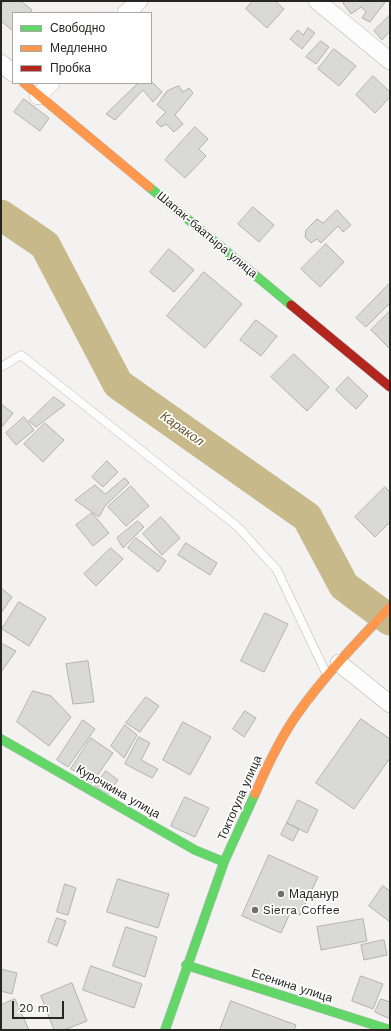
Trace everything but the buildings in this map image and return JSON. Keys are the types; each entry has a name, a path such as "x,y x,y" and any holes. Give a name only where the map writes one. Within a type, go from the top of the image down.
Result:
{"main road":[{"name":"Шапак-баатыра улица","path":"25,84 390,387"},
{"name":"Токтогула улица","path":"165,1030 186,964 224,862 272,755 297,714 338,664 390,607"},
{"name":"Курочкина улица","path":"1,739 195,850 224,862"},
{"name":"Есенина улица","path":"186,964 390,1030"}],"street":[{"path":"127,12 139,1"},
{"path":"317,1 390,61"},
{"path":"1,63 12,72"},
{"path":"38,96 51,84"},
{"path":"338,664 390,704"}],"lane":[{"path":"1,367 21,354 238,527 277,570 338,664"}],"waterway":[{"name":"Каракол","path":"1,215 45,245 118,384 307,517 344,586 390,620"}],"traffic: fast":[{"path":"149,187 291,305"},
{"path":"1,739 195,850 224,862"},
{"path":"165,1030 224,862 255,794"},
{"path":"186,965 390,1030"}],"traffic: slow":[{"path":"25,84 149,187"},
{"path":"255,794 285,732 308,699 354,645 390,607"}],"traffic: jam":[{"path":"291,305 390,387"}],"place":[{"name":"Маданур","path":"281,894"},
{"name":"Sierra Coffee","path":"255,910"}]}
